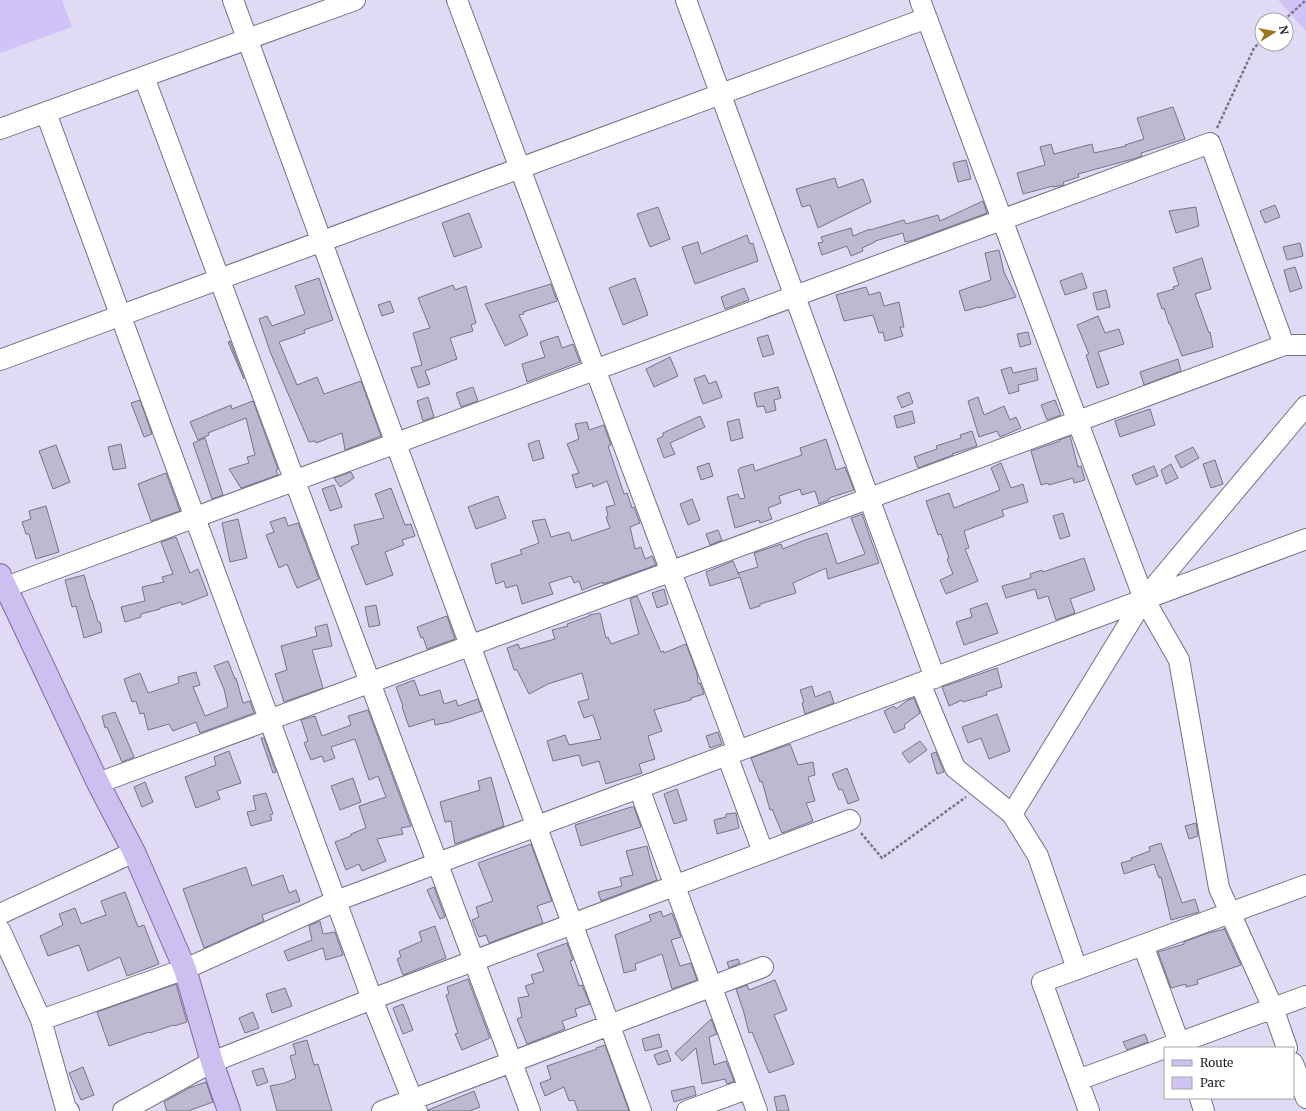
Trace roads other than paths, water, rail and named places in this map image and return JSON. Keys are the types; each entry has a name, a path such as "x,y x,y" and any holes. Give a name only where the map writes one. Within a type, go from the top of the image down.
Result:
{"main road":[{"path":"3,581 98,783 134,852 185,969 212,1062 229,1111"}],"street":[{"path":"233,0 641,1111"},
{"path":"0,129 355,0"},
{"path":"457,0 671,572 733,753 763,852"},
{"path":"686,0 869,498 955,768 1012,814 1038,856 1077,969"},
{"path":"0,360 720,94 924,9 1144,599 1179,660 1219,888 1272,1008 1287,1047"},
{"path":"144,77 530,1111"},
{"path":"46,112 372,999 415,1105"},
{"path":"3,581 195,517 295,481 1210,143 1284,345"},
{"path":"98,783 1284,345 1306,346"},
{"path":"1012,814 1144,599 1306,406"},
{"path":"41,1020 185,969 336,901 1306,539"},
{"path":"639,788 757,1111"},
{"path":"123,1111 212,1062 372,999 850,820"},
{"path":"0,914 134,852"},
{"path":"1089,1111 1042,982 1306,885"},
{"path":"0,930 41,1020 66,1110 69,1111"},
{"path":"1143,945 1180,1045 1306,996"},
{"path":"382,1111 415,1105 512,1062 763,967"},
{"path":"1078,1080 1164,1050"},
{"path":"1294,1066 1306,1098"},
{"path":"687,1111 749,1088"},
{"path":"1200,1099 1204,1111"}]}
